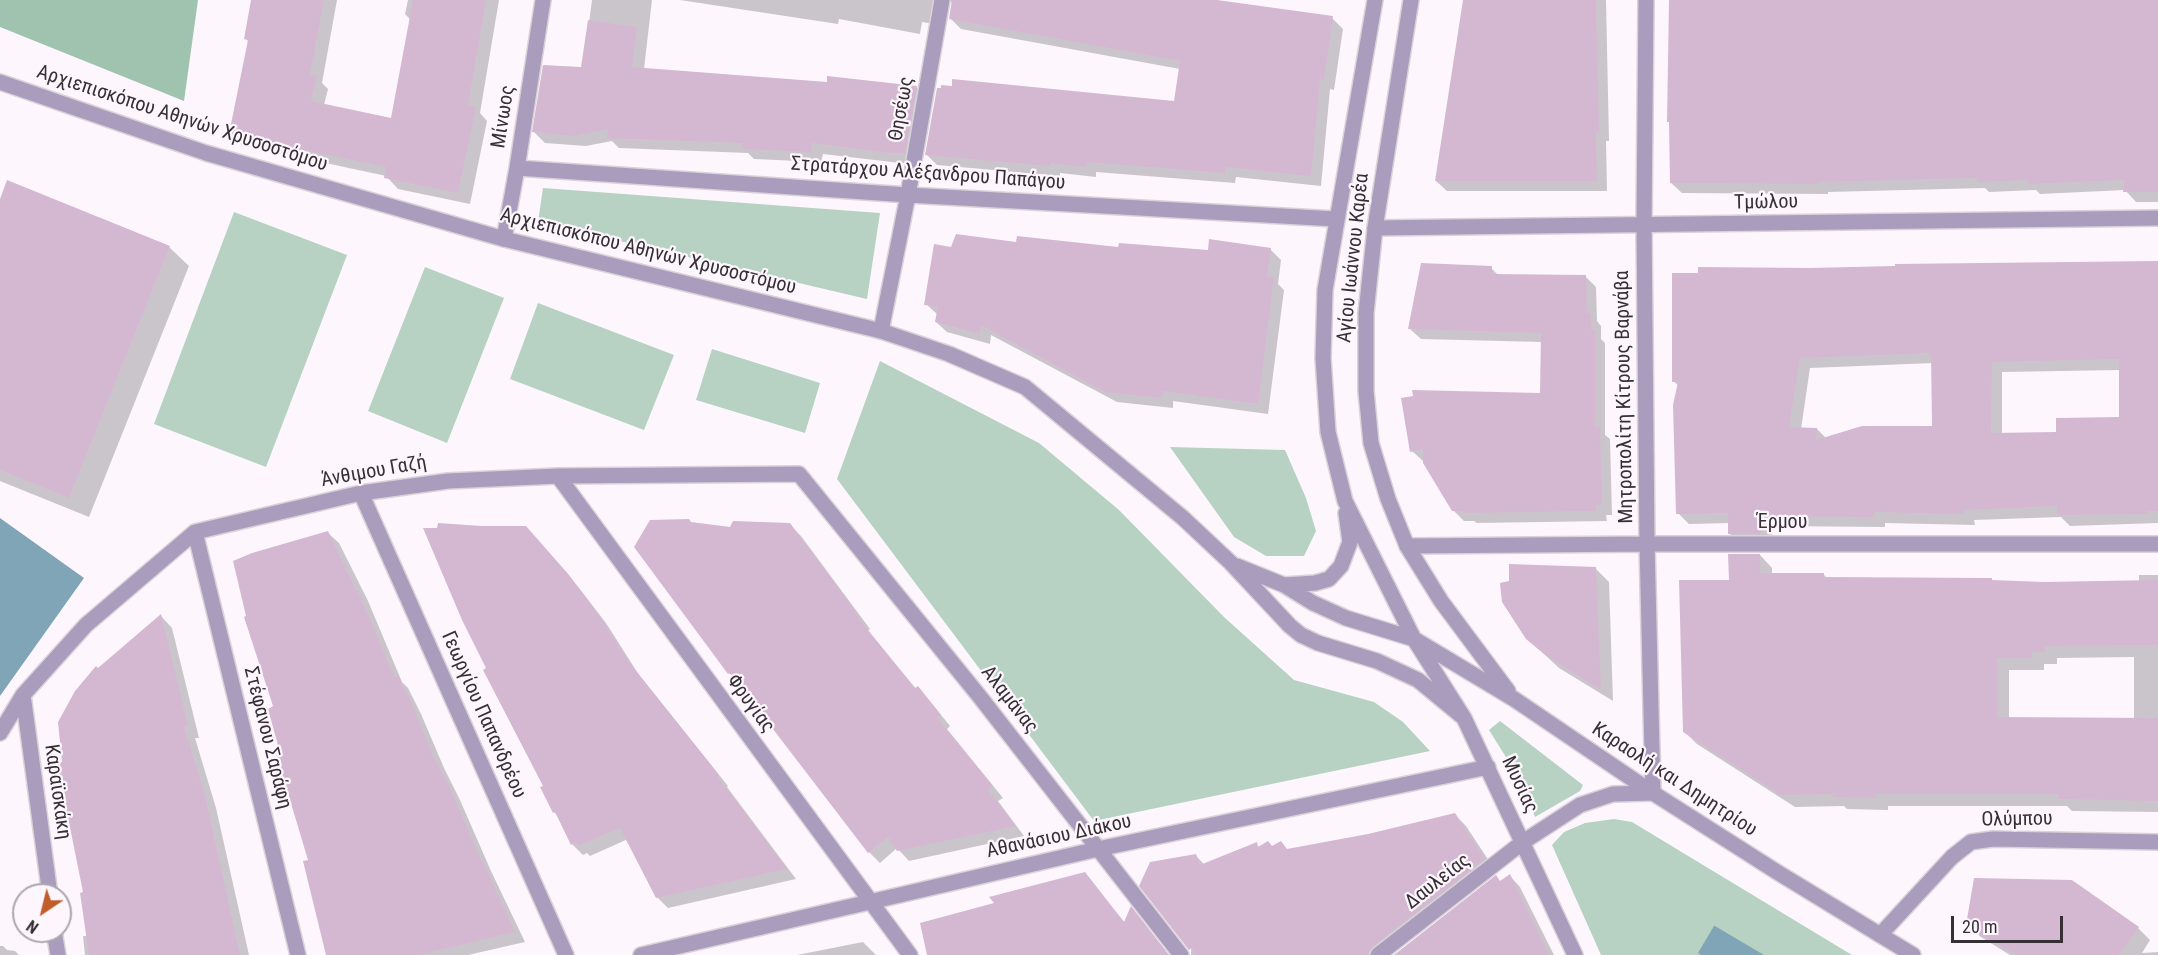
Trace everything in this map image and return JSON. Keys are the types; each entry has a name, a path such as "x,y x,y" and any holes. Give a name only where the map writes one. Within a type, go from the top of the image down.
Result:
{"street":[{"name":"Μίνωος","path":"504,239 543,0"},
{"name":"Θησέως","path":"881,332 942,0"},
{"name":"Αγίου Ιωάννου Καρέα","path":"1376,0 1325,290 1323,357 1328,432 1345,501 1414,639"},
{"name":"Αγίου Ιωάννου Καρέα","path":"1411,0 1374,228 1366,313 1366,391 1371,443 1388,500 1407,546 1441,601 1514,699"},
{"name":"Μητροπολίτη Κίτρους Βαρνάβα","path":"1646,0 1644,225 1647,544 1653,793"},
{"name":"Αρχιεπισκόπου Αθηνών Χρυσοστόμου","path":"0,82 206,153 504,239 881,332 949,354 1025,387 1168,506 1231,563 1301,635 1318,643 1377,661 1418,680 1464,718"},
{"name":"Στρατάρχου Αλέξανδρου Παπάγου","path":"517,168 908,195 1336,219"},
{"name":"Τμώλου","path":"1374,228 2158,218"},
{"name":"Άνθιμου Γαζή","path":"0,733 23,694 86,625 195,532 361,493 448,481 558,476 799,474"},
{"name":"Αλαμάνας","path":"799,474 980,697 1181,955"},
{"name":"Φρυγίας","path":"558,476 868,901 910,955"},
{"name":"Γεωργίου Παπανδρέου","path":"361,493 566,955"},
{"path":"1284,585 1315,584 1329,579 1341,566 1350,542 1345,501"},
{"name":"Στέφανου Σαράφη","path":"195,532 298,955"},
{"name":"Έρμου","path":"1407,546 2158,544"},
{"name":"Αρχιεπισκόπου Αθηνών Χρυσοστόμου","path":"1231,563 1284,585 1313,603 1346,618 1414,639"},
{"name":"Καραολή και Δημητρίου","path":"1414,639 1514,699 1653,793 1913,955"},
{"name":"Μυσίας","path":"1414,639 1464,718 1575,955"},
{"name":"Καραϊσκάκη","path":"23,694 48,883"},
{"name":"Αθανάσιου Διάκου","path":"641,955 1098,849 1488,767"},
{"name":"Δαυλείας","path":"1378,955 1523,842 1580,805 1613,794 1653,793"},
{"name":"Ολύμπου","path":"1880,935 1952,857 1971,842 1993,840 2158,842"}],"green space":[{"path":"0,0 198,0 184,101 0,27"},
{"path":"543,188 880,213 867,299 538,222"},
{"path":"234,212 347,255 266,467 154,424"},
{"path":"425,267 504,298 447,443 368,411"},
{"path":"538,303 674,355 644,430 510,379"},
{"path":"712,349 820,383 805,433 696,400"},
{"path":"880,361 1039,443 1119,510 1224,617 1294,680 1374,702 1403,722 1430,751 1094,821 837,479"},
{"path":"1170,447 1285,450 1306,498 1316,531 1304,556 1266,556 1234,537"},
{"path":"1500,721 1583,785 1580,791 1535,817 1524,786 1489,730"},
{"path":"1614,819 1632,822 1852,955 1601,955 1552,845 1564,832 1585,823"}],"water":[{"path":"0,518 84,578 0,696"},
{"path":"1714,926 1764,955 1701,955 1698,953"}],"building":[{"path":"251,0 324,0 310,74 317,76 311,101 391,118 413,0 486,0 468,105 476,107 458,193 384,178 386,167 229,134 248,40 244,39"},
{"path":"952,0 1217,0 1333,16 1324,80 1320,79 1311,176 1225,167 1225,173 1086,162 1086,167 1050,163 1050,166 925,155 937,88 941,88 941,85 952,86 952,79 1174,101 1180,61 949,19"},
{"path":"1463,0 1596,0 1599,131 1596,131 1597,181 1435,181"},
{"path":"1669,0 2158,0 2158,192 2123,192 2124,180 2028,184 2027,180 1977,182 1977,178 1818,182 1818,184 1670,183 1669,122 1667,122"},
{"path":"588,20 637,27 632,67 827,82 827,76 917,86 905,153 888,153 812,143 811,152 742,149 743,143 607,138 608,129 574,136 532,132 543,65 581,67"},
{"path":"7,180 170,246 69,498 0,470 0,199"},
{"path":"956,234 1016,242 1017,236 1118,247 1119,243 1208,250 1209,239 1271,248 1267,277 1274,277 1258,404 1163,391 1162,398 1105,392 981,325 979,334 935,322 938,306 924,305 934,244 951,247"},
{"path":"2158,261 2158,511 2147,511 2147,514 2057,515 2057,506 1964,510 1964,514 1874,512 1874,517 1762,516 1761,534 1728,534 1728,513 1676,514 1673,405 1678,382 1672,382 1672,273 1698,273 1698,267 1809,268 1895,266 1895,264","holes":["1931,353 1932,426 1862,426 1816,440 1817,428 1789,427 1800,358","2119,359 2119,417 2056,418 2056,432 1991,433 1992,362"]},
{"path":"1421,263 1492,266 1492,274 1586,275 1587,313 1591,313 1591,330 1595,330 1595,427 1600,427 1602,505 1596,505 1597,511 1464,513 1464,511 1452,511 1423,463 1423,449 1410,452 1401,398 1413,396 1412,390 1540,393 1541,333 1408,329"},
{"path":"689,519 691,522 730,527 733,521 790,523 859,619 915,688 918,686 941,715 937,718 993,786 988,790 1016,826 897,851 888,837 868,853 730,673 728,674 634,547 650,520"},
{"path":"438,523 526,526 569,575 629,662 719,775 717,776 787,869 656,898 620,828 578,846 576,842 571,845 483,670 486,668 462,620 423,528 437,528"},
{"path":"328,531 357,589 395,678 398,676 411,702 433,756 450,788 515,932 418,955 326,955 303,861 308,860 275,750 279,749 268,709 273,706 244,617 246,616 233,561 252,553"},
{"path":"1728,554 1760,554 1760,573 1824,573 1824,577 1992,578 1992,580 2044,582 2158,580 2158,645 2045,646 2045,652 2032,652 2032,658 1997,658 1997,717 2158,718 2158,801 2058,799 2058,794 1876,794 1876,798 1833,797 1833,794 1781,795 1683,732 1679,580 1729,580"},
{"path":"1509,564 1596,567 1601,690 1544,654 1526,639 1502,602 1500,583 1509,581"},
{"path":"161,614 188,726 184,727 205,795 240,955 89,955 80,893 83,892 57,763 62,762 58,722 75,691 96,666 98,668"},
{"path":"1455,813 1485,859 1372,947 1368,955 1195,955 1192,948 1189,950 1139,886 1150,862 1196,854 1200,865 1257,842 1258,847 1268,841 1272,846 1281,841 1287,849 1368,834"},
{"path":"1085,872 1124,922 1131,906 1169,955 927,955 920,923 994,903 989,897"},
{"path":"1510,874 1549,955 1394,955 1496,875 1500,881"},
{"path":"1974,878 2072,880 2139,927 2119,955 2016,955 1966,925"}]}
